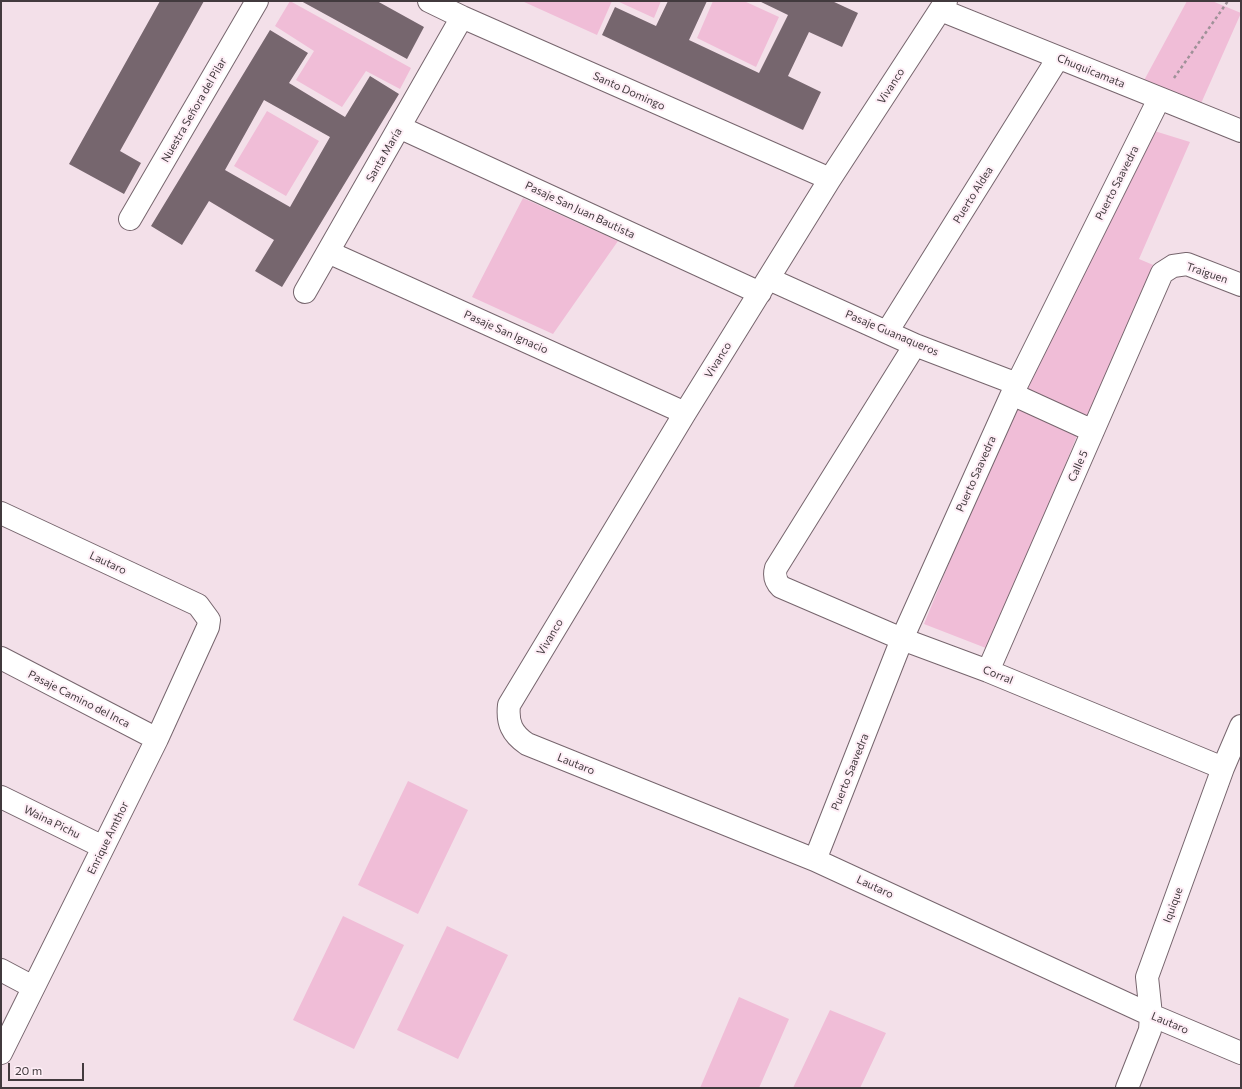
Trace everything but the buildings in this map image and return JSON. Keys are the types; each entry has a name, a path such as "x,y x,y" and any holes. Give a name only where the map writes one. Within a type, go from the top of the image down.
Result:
{"street":[{"name":"Nuestra Señora del Pilar","path":"130,219 257,1"},
{"name":"Santo Domingo","path":"429,1 462,17 830,179"},
{"name":"Chuquicamata","path":"943,6 1058,58 1241,132"},
{"name":"Vivanco","path":"510,727 507,717 509,705 685,413 830,179 943,6"},
{"name":"Santa María","path":"305,292 462,17"},
{"name":"Puerto Aldea","path":"887,332 1058,58"},
{"name":"Puerto Saavedra","path":"815,860 902,639 1014,389 1160,99"},
{"name":"Pasaje San Juan Bautista","path":"399,128 765,286"},
{"name":"Pasaje San Ignacio","path":"328,252 685,413"},
{"name":"Traiguen","path":"1173,266 1187,264 1241,285"},
{"name":"Calle 5","path":"988,670 1162,273 1173,266"},
{"name":"Pasaje Guanaqueros","path":"765,286 887,332 1014,389 1093,431"},
{"name":"Corral","path":"915,345 776,568 776,579 781,587 902,639 1231,762"},
{"name":"Lautaro","path":"1,513 198,605 209,620"},
{"name":"Enrique Amthor","path":"1,1053 157,739 208,627 209,620"},
{"name":"Pasaje Camino del Inca","path":"1,658 157,739"},
{"name":"Iquique","path":"1127,1088 1150,1030 1151,1015 1147,977 1231,762 1241,726"},
{"name":"Lautaro","path":"510,727 519,739 527,744 815,860 1151,1015 1241,1053"},
{"name":"Waina Pichu","path":"1,797 103,847"},
{"path":"1,970 34,986"}],"path":[{"path":"1160,99 1228,1"}],"shaded area":[{"path":"290,1 411,68 400,89 366,71 342,107 296,80 314,51 275,26"},
{"path":"522,1 612,1 597,35"},
{"path":"617,1 661,1 654,18"},
{"path":"713,1 744,1 779,17 756,67 697,38"},
{"path":"1187,1 1212,1 1241,13 1199,108 1141,86"},
{"path":"267,111 319,141 286,196 234,166"},
{"path":"1148,129 1190,142 1139,259 1158,267 1087,425 1020,393"},
{"path":"523,198 618,241 553,334 472,297"},
{"path":"1015,402 1078,433 991,650 924,624"},
{"path":"408,781 468,810 418,914 358,885"},
{"path":"343,916 404,945 354,1049 293,1020"},
{"path":"447,926 508,955 458,1059 397,1030"},
{"path":"739,997 789,1019 759,1088 700,1088"},
{"path":"830,1010 886,1033 860,1088 793,1088"}]}
